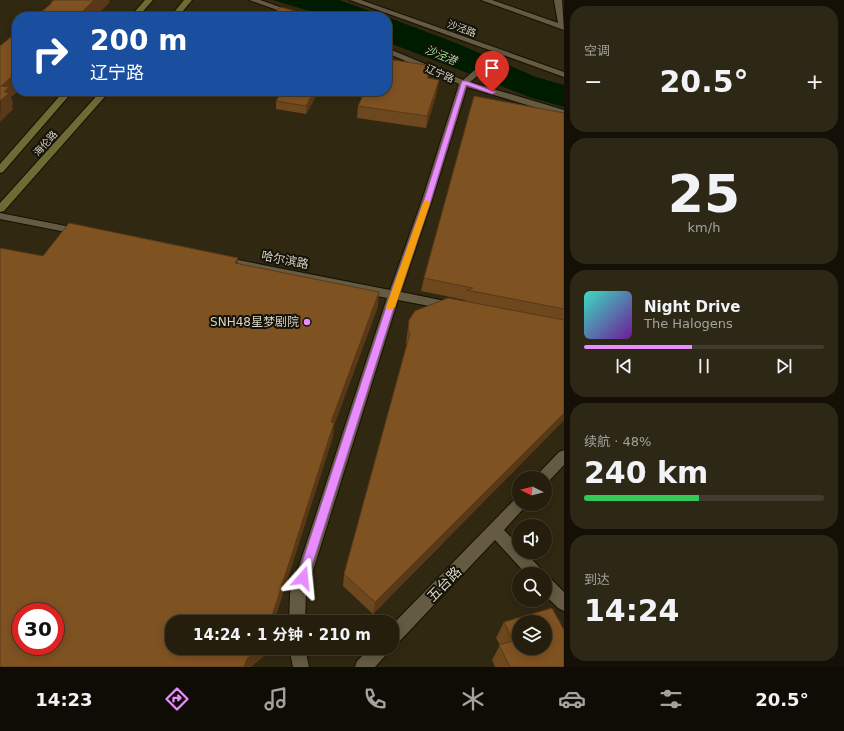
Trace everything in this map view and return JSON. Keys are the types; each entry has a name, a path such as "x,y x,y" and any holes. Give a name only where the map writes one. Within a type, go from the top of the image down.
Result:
{"main road":[{"path":"138,12 149,0"},
{"path":"178,12 188,0"},
{"name":"海伦路","path":"0,170 65,96"},
{"name":"海伦路","path":"0,209 102,96"}],"street":[{"path":"253,0 289,12"},
{"name":"沙泾路","path":"354,0 388,12"},
{"path":"485,0 563,27 558,0"},
{"name":"沙泾路","path":"392,14 564,75"},
{"name":"辽宁路","path":"392,52 467,80 564,113"},
{"path":"297,615 298,593 394,295 467,80 492,60"},
{"path":"0,216 93,234"},
{"name":"哈尔滨路","path":"209,258 464,309"},
{"path":"550,471 564,456"},
{"path":"513,511 495,530 529,567"},
{"name":"五台路","path":"399,630 495,530"},
{"path":"552,591 564,603"},
{"path":"298,655 301,667"},
{"path":"363,667 374,655"}],"water":[{"path":"273,0 339,0 372,12 313,12"},
{"name":"沙泾港","path":"392,19 456,43 536,77 564,85 564,107 532,98 392,44"}],"building":[{"path":"54,0 94,0 82,12 41,12 52,3 50,3"},
{"path":"281,7 298,12 275,12"},
{"path":"12,36 12,76 1,86 9,87 4,92 9,93 0,101 0,46"},
{"path":"392,60 426,65 424,70 430,71 427,78 439,80 427,116 358,106 363,96 392,96"},
{"path":"279,96 311,96 306,106 276,101"},
{"path":"474,96 564,113 564,309 467,290 473,288 424,278"},
{"path":"69,223 238,258 235,263 379,292 331,422 334,423 272,615 165,615 165,655 251,655 247,659 244,667 0,667 0,248 43,256"},
{"path":"448,298 564,320 564,413 375,602 344,574 410,333 408,330 409,320 415,311"},
{"path":"552,608 564,630 564,667 510,667 499,645 512,641 512,655 552,655 552,615 528,615"},
{"path":"512,620 512,639 504,622"}],"slow traffic":[{"path":"390,307 427,203"}],"place":[{"name":"SNH48星梦剧院","path":"307,322"}],"route":[{"path":"303,578 394,295 448,137 464,83 492,92"}]}
